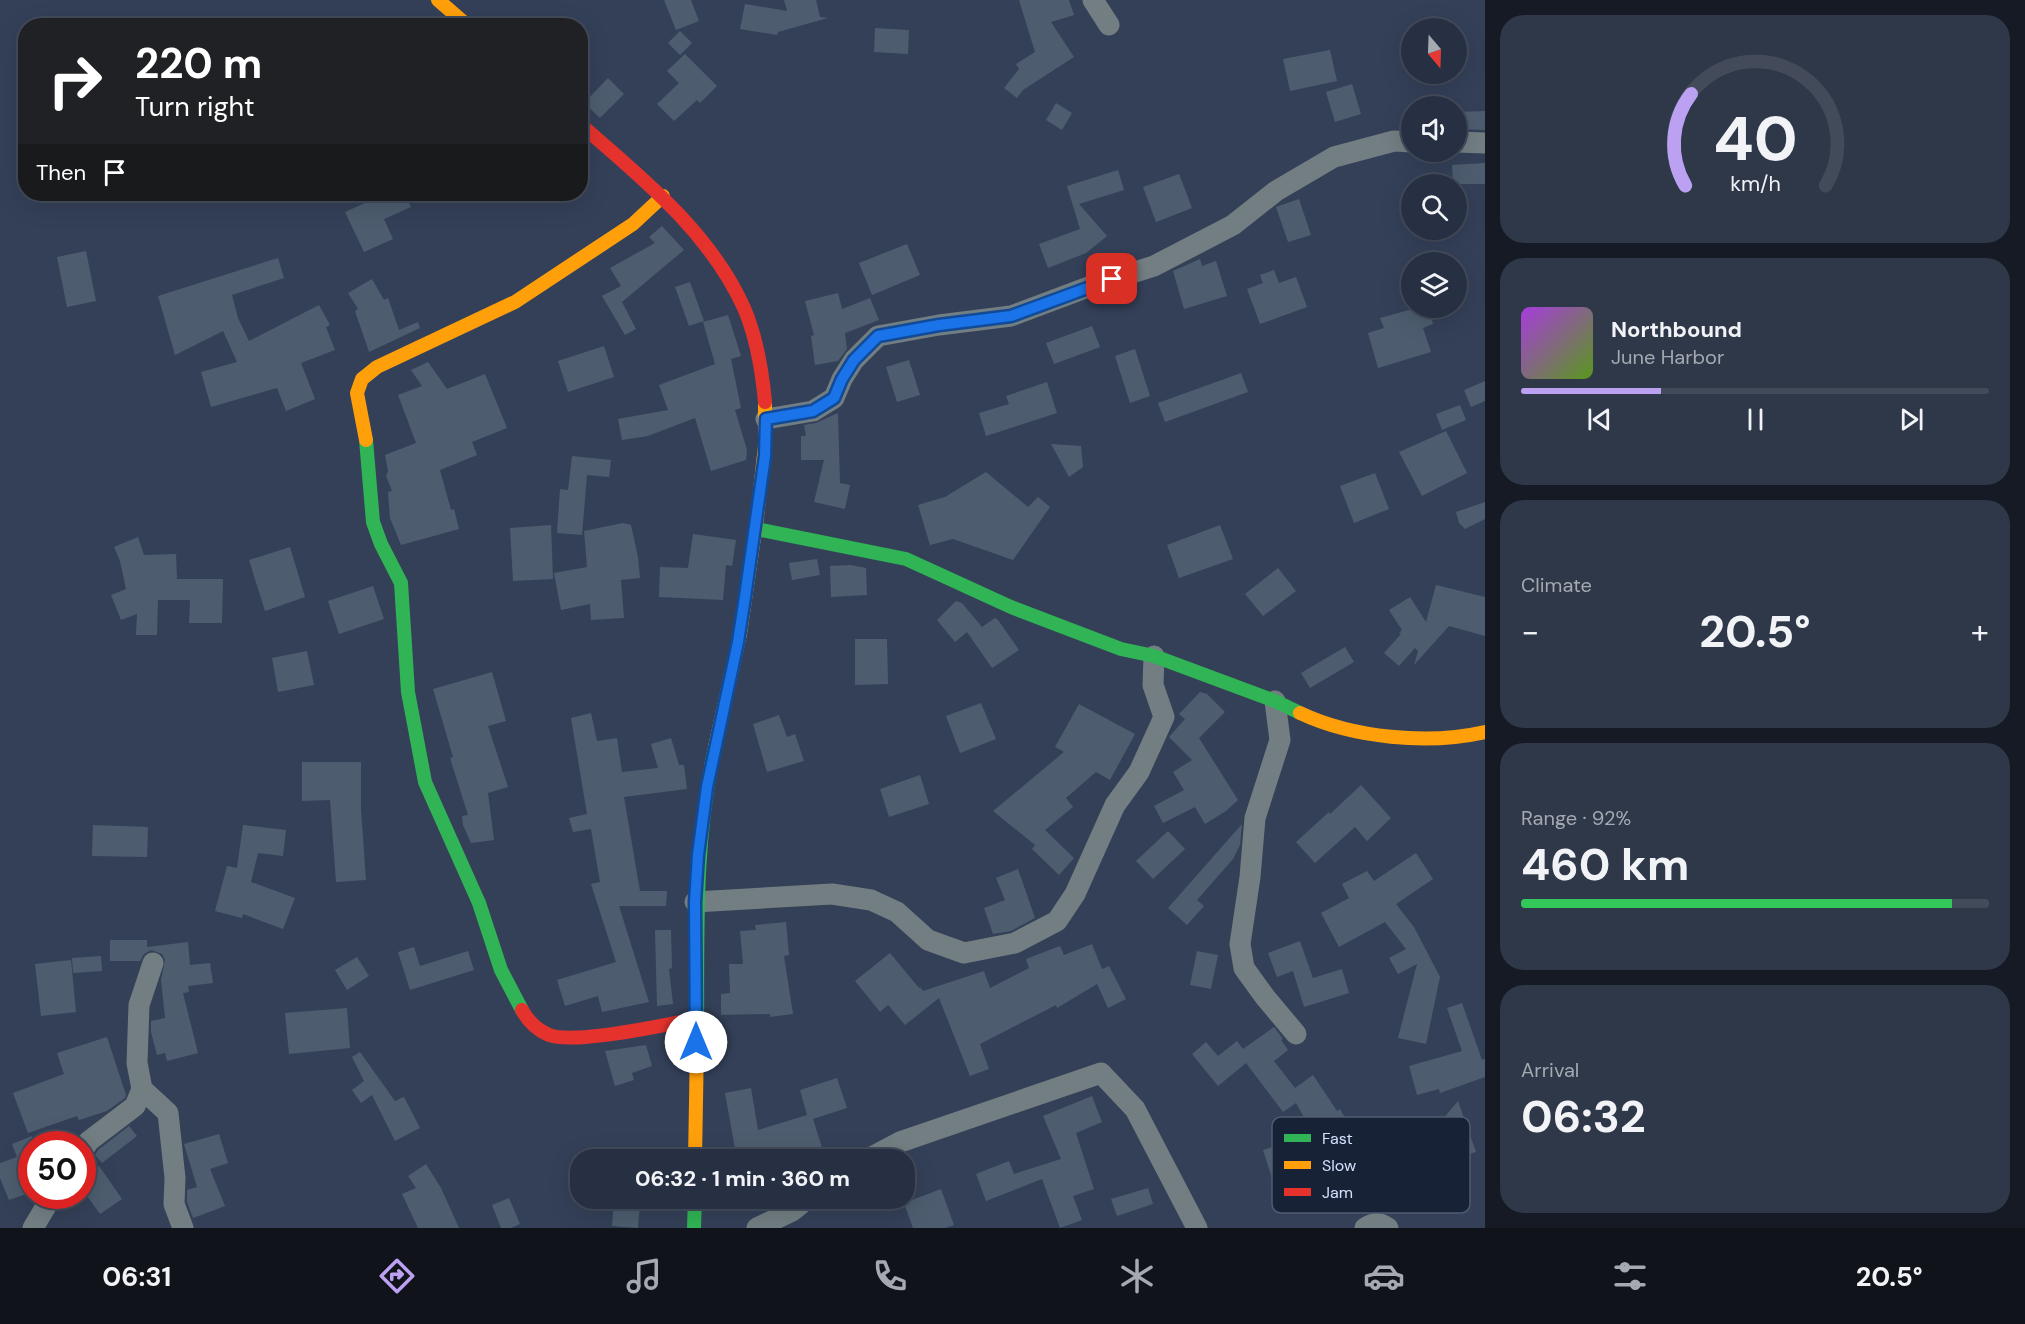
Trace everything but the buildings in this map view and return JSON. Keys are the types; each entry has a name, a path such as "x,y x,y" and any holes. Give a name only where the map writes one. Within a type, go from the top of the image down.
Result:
{"street":[{"path":"438,0 459,18"},
{"path":"1094,0 1109,25"},
{"path":"588,131 663,196 704,244 728,277 746,314 760,354 765,387 765,456 756,529 738,642 707,787 698,855 695,902 697,1019 695,1149"},
{"path":"766,419 813,411 834,398 854,360 878,336 939,325 1011,316 1091,286 1154,266 1233,225 1276,191 1334,157 1394,141 1401,141"},
{"path":"1467,142 1485,143"},
{"path":"663,196 633,224 514,302 377,367 362,380 357,393 366,440 373,522 400,583 408,692 425,782 479,903 501,970 526,1017 534,1026 550,1035 569,1038 697,1019"},
{"path":"756,529 906,559 1011,607 1121,649 1154,656 1275,701 1323,724 1402,739 1459,738 1485,732"},
{"path":"695,902 832,894 871,900 897,912 928,940 964,953 1015,943 1057,921 1075,894 1115,804 1139,772 1164,717 1153,685 1154,656"},
{"path":"1275,701 1280,740 1255,818 1250,877 1240,944 1244,968 1296,1034"},
{"path":"96,1137 135,1106 142,1089 137,1063 138,1005 153,963"},
{"path":"887,1149 900,1142 1101,1073 1135,1109 1197,1228"},
{"path":"142,1089 168,1113 176,1178 174,1204 183,1228"},
{"path":"33,1228 44,1209"},
{"path":"694,1228 695,1209"},
{"path":"757,1228 793,1209"},
{"path":"1365,1228 1380,1222 1388,1228"}],"traffic: fast":[{"path":"366,440 373,522 381,544 401,583 408,692 425,782 479,903 501,970 522,1010"},
{"path":"756,529 906,559 1011,607 1121,649 1154,656 1275,701 1300,713"},
{"path":"697,1043 700,858 703,821 715,747"},
{"path":"694,1228 695,1209"}],"traffic: slow":[{"path":"438,0 459,18"},
{"path":"366,440 357,393 362,379 377,367 515,302 633,224 663,196"},
{"path":"715,747 740,634 757,517 765,446 765,402"},
{"path":"1300,713 1343,728 1391,737 1440,738 1485,732"},
{"path":"695,1149 697,1043"}],"traffic: jam":[{"path":"588,131 672,207 713,255 730,280 749,319 758,354 765,402"},
{"path":"522,1010 541,1031 562,1037 600,1036 697,1019"}],"route":[{"path":"696,1042 695,902 698,855 707,787 738,642 756,529 765,456 766,419 813,411 834,398 854,360 878,336 939,325 1011,316 1112,279"}]}
